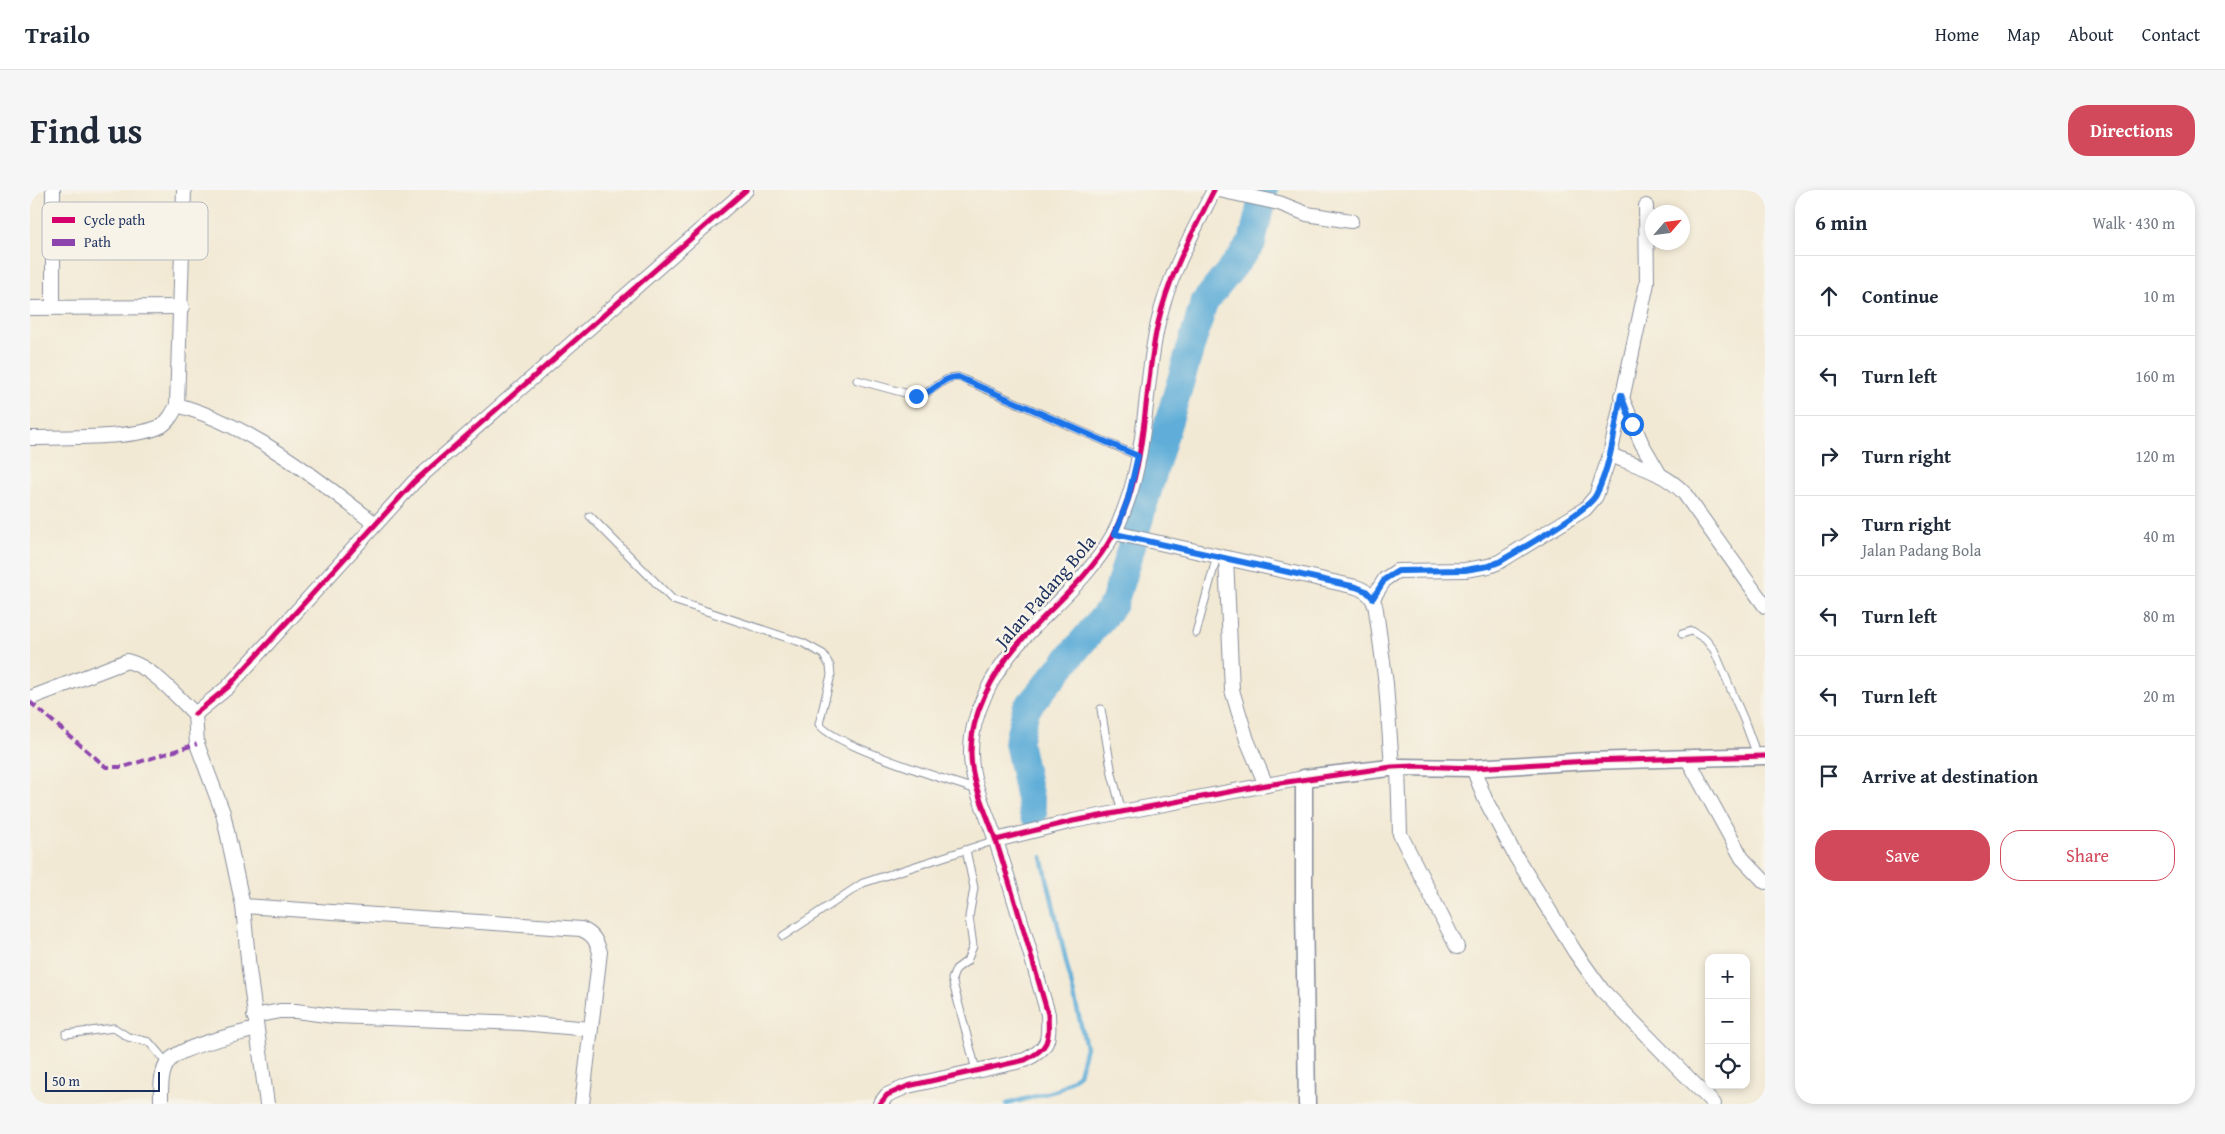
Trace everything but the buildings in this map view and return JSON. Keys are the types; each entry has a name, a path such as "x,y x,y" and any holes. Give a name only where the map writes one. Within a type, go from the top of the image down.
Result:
{"street":[{"path":"195,714 228,687 414,482 746,190"},
{"name":"Jalan Padang Bola","path":"880,1104 887,1095 895,1090 1025,1060 1041,1052 1049,1038 1048,1014 996,840 972,770 970,753 974,726 987,692 1009,655 1101,555 1115,534 1128,499 1138,456 1158,325 1167,290 1178,261 1214,190"},
{"path":"1219,190 1279,203 1301,213 1351,221"},
{"path":"1373,598 1385,579 1398,571 1480,568 1499,562 1585,509 1596,496 1610,454 1621,395 1647,283 1647,250"},
{"path":"53,260 53,307"},
{"path":"30,438 131,434 149,431 162,426 171,417 177,405 183,260"},
{"path":"30,308 182,307"},
{"path":"1621,395 1642,444 1660,475"},
{"path":"177,405 218,418 267,447 324,484 375,524"},
{"path":"1610,454 1660,475 1676,484 1765,606"},
{"path":"1115,534 1356,587 1366,591 1373,598 1386,684 1400,834 1457,947"},
{"path":"1221,557 1232,690 1247,740 1266,785"},
{"path":"30,698 126,661 148,670 195,714 197,744 222,813 243,906 255,1023 267,1104"},
{"path":"996,840 1073,821 1304,778 1395,767 1473,768 1761,756"},
{"path":"1687,758 1742,858 1765,882"},
{"path":"1473,768 1485,799 1516,857 1580,960 1602,990 1714,1104"},
{"path":"1304,778 1307,1104"},
{"path":"243,906 581,929 591,933 600,952 582,1104"},
{"path":"161,1104 161,1084 167,1063 174,1056 186,1049 255,1023 280,1011 334,1016 521,1023 590,1029"}],"lane":[{"path":"857,380 916,396 925,395 948,378 958,377 1138,456"},
{"path":"590,516 673,600 803,644 823,654 830,666 831,676 819,724 828,734 863,750 978,790"},
{"path":"1196,633 1221,557"},
{"path":"1682,634 1692,631 1705,639 1714,650 1761,756"},
{"path":"1101,708 1113,781 1122,812"},
{"path":"783,936 863,883 996,840"},
{"path":"966,850 974,888 969,917 973,946 967,962 956,969 952,979 976,1070"},
{"path":"66,1034 114,1028 128,1037 149,1042 167,1063"}],"waterway":[{"path":"1033,813 1018,742 1026,709 1114,604 1204,303 1252,243 1264,190"},
{"path":"1007,1104 1058,1090 1079,1074 1086,1047 1042,857"}],"marked path":[{"path":"30,702 106,767 123,767 197,744"}],"cycle path":[{"path":"195,714 228,687 414,482 746,190"},
{"path":"880,1104 887,1095 908,1086 1025,1060 1044,1047 1048,1037 1048,1014 1010,884 974,776 971,754 974,724 992,681 1009,655 1093,565 1119,523 1134,481 1142,436 1150,367 1163,305 1182,255 1214,190"},
{"path":"996,840 1073,821 1266,785 1392,767 1473,768 1589,761 1765,756"}],"route":[{"path":"916,396 925,395 948,378 958,377 1138,456 1128,499 1115,534 1361,588 1373,598 1385,579 1398,571 1465,570 1489,566 1499,562 1585,509 1596,496 1610,454 1621,395 1632,424"}]}
